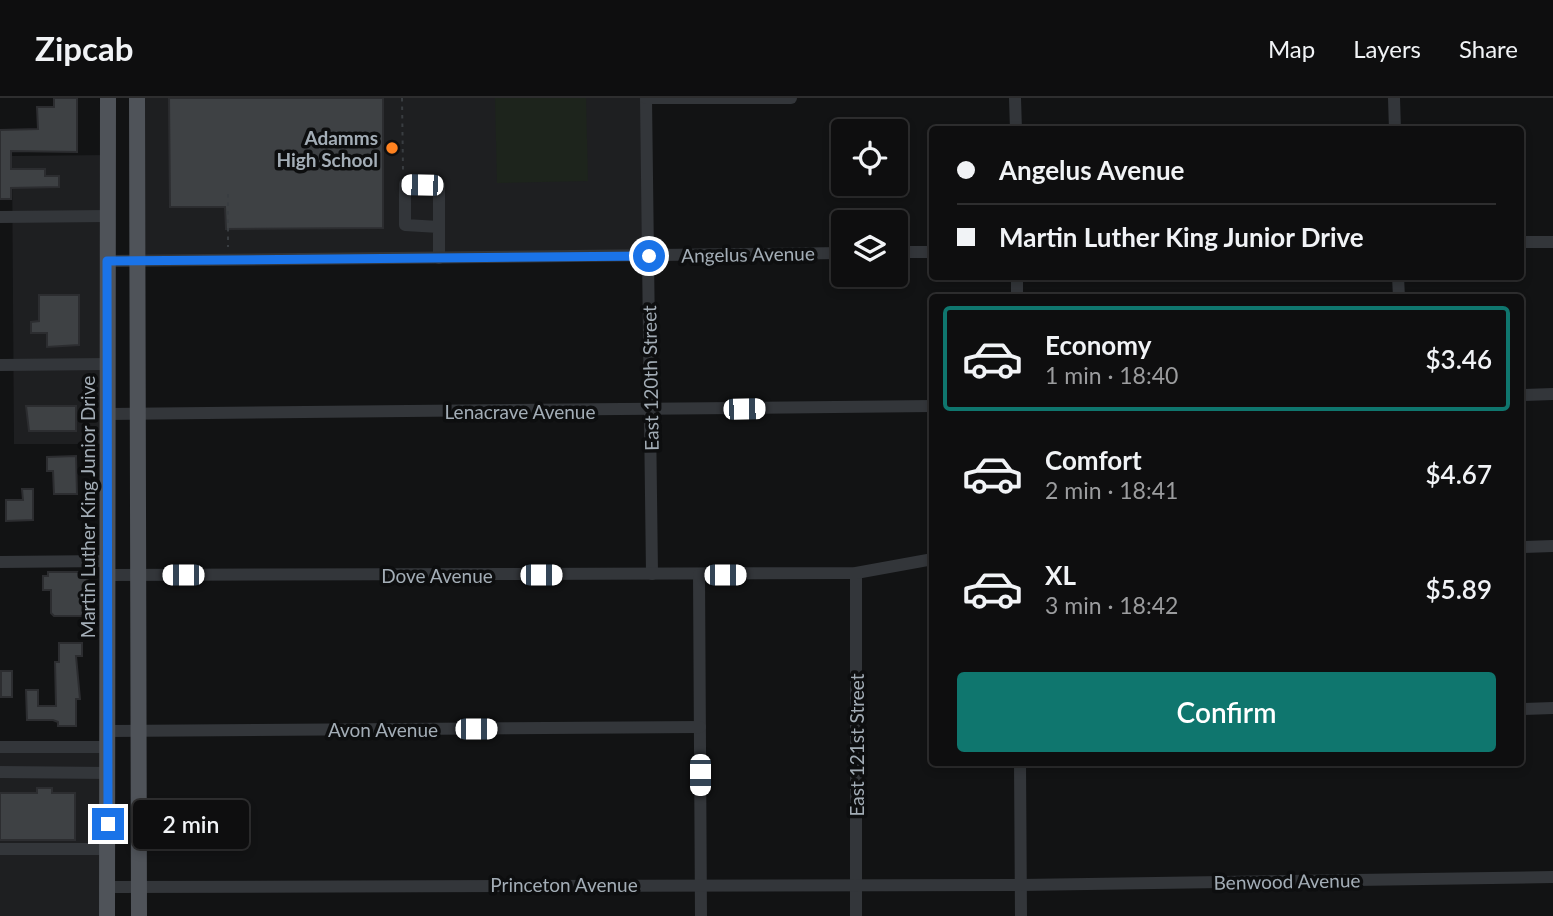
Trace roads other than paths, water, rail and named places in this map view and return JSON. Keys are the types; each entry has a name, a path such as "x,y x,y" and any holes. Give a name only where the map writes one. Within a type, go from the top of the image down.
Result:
{"main road":[{"name":"Martin Luther King Junior Drive","path":"107,916 108,98"},
{"path":"137,98 139,916"}],"street":[{"path":"646,98 791,98"},
{"name":"East 120th Street","path":"646,98 652,574"},
{"path":"1016,98 1016,126"},
{"path":"1394,98 1395,126"},
{"path":"0,217 107,216"},
{"path":"439,227 439,258"},
{"path":"1524,242 1553,242"},
{"path":"908,252 929,252"},
{"name":"Angelus Avenue","path":"107,261 831,253"},
{"path":"0,365 107,364"},
{"path":"1524,395 1553,394"},
{"name":"Lenacrave Avenue","path":"107,414 651,411 929,406"},
{"path":"1524,547 1553,547"},
{"name":"Dove Avenue","path":"0,562 107,568 139,575 699,575 856,573 929,560"},
{"name":"East 121st Street","path":"856,573 856,916"},
{"path":"699,575 701,916"},
{"path":"1524,709 1553,708"},
{"name":"Avon Avenue","path":"0,747 109,739 139,731 700,727"},
{"path":"1020,766 1021,916"},
{"path":"0,772 108,773"},
{"path":"0,849 108,849"},
{"name":"Benwood Avenue","path":"1021,885 1553,877"},
{"name":"Princeton Avenue","path":"108,887 700,883 1021,885"}],"place":[{"name":"Adamms High School","path":"392,148"}]}
